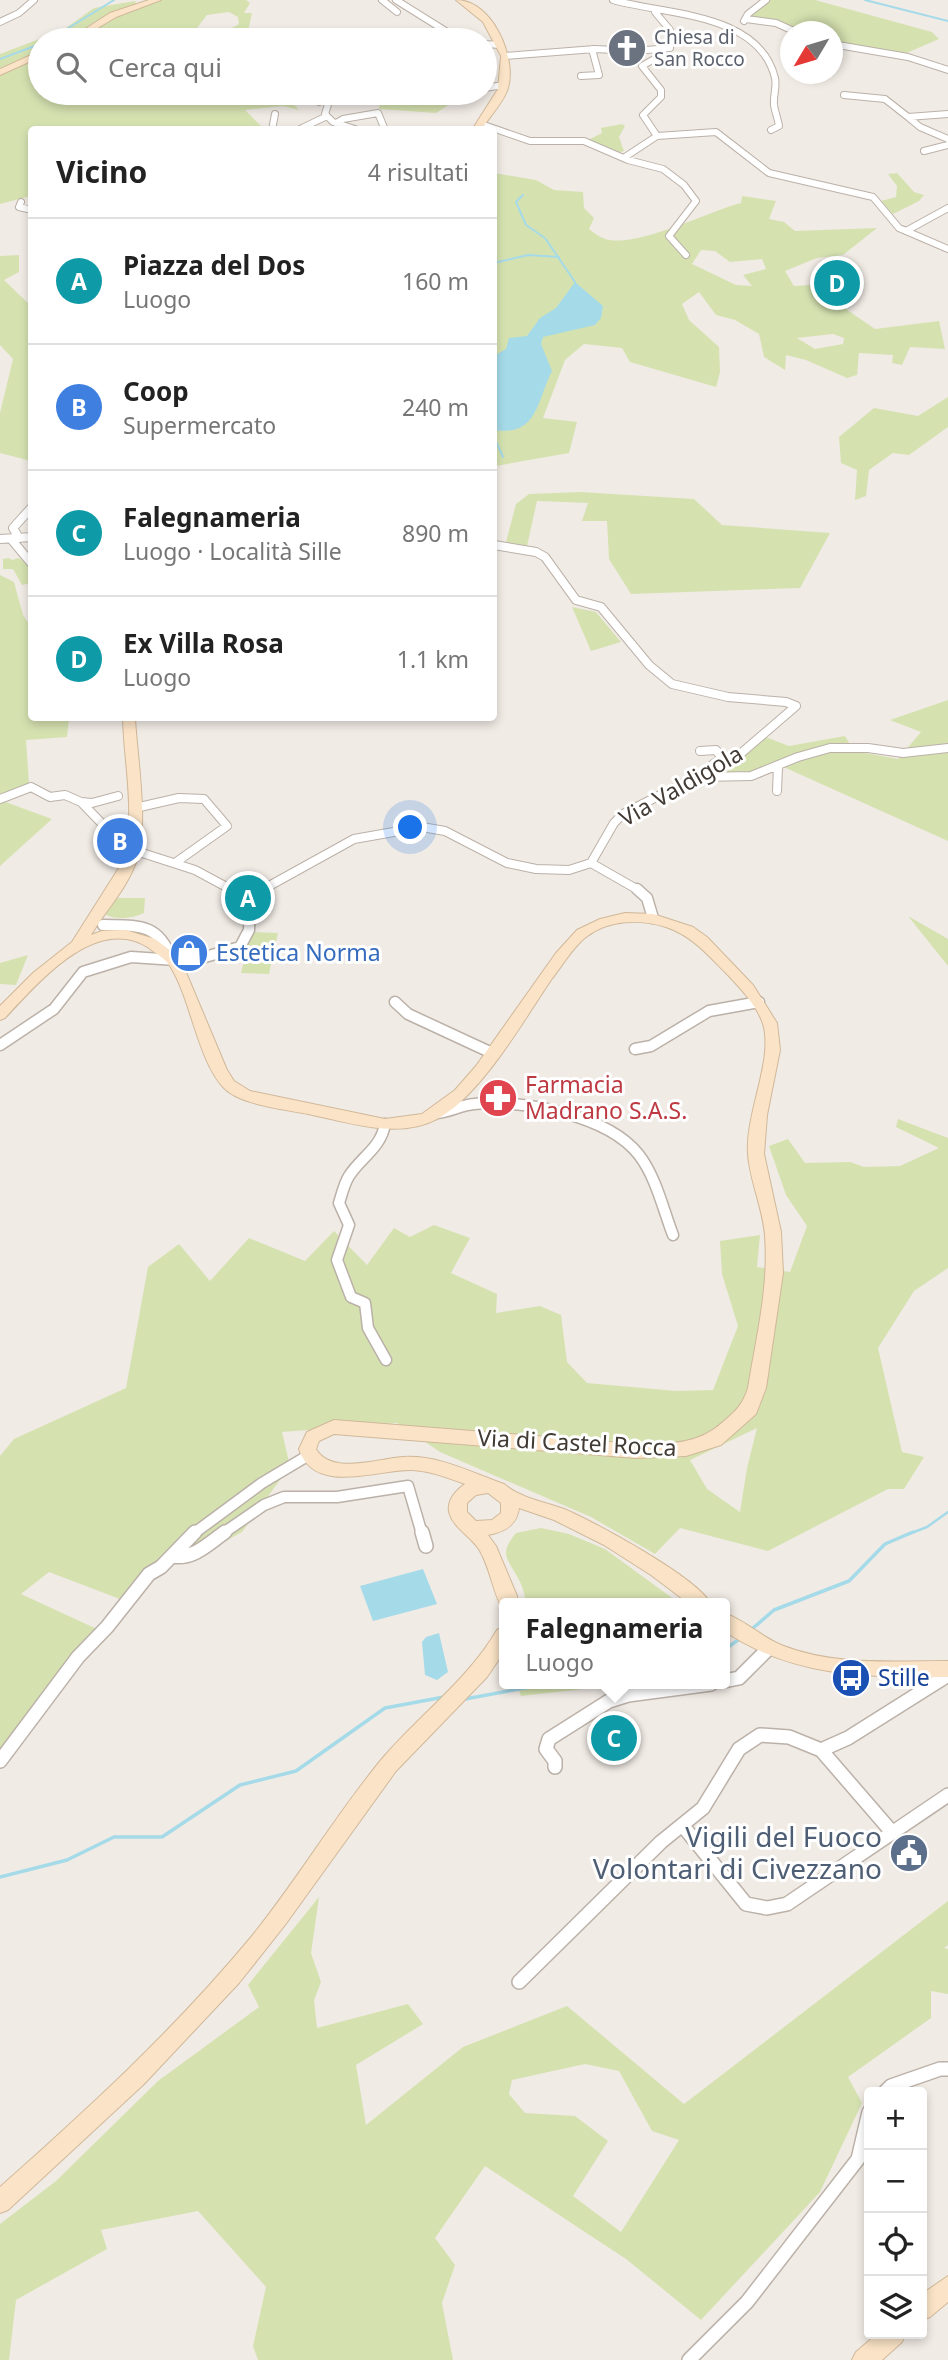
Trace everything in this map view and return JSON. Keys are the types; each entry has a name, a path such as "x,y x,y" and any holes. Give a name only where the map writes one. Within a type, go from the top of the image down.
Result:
{"main road":[{"path":"92,28 113,15 157,0"},
{"path":"460,0 486,20 490,28"},
{"path":"497,40 505,56 503,85 497,96"},
{"path":"0,72 28,59"},
{"path":"480,126 492,105"},
{"path":"0,1015 52,961 101,925 133,844 129,721"},
{"name":"Via di Castel Rocca","path":"173,959 220,1071 229,1085 245,1095 344,1118 385,1124 404,1124 437,1113 460,1094 561,957 582,933 605,922 625,918 653,918 688,930 702,940 759,1002 770,1023 773,1050 759,1115 756,1154 773,1232 775,1273 757,1388 750,1409 715,1440 686,1449 636,1451 334,1427 312,1438 308,1446 309,1455 317,1463 333,1469 401,1463 427,1464 487,1486"},
{"path":"79,943 101,925"},
{"path":"101,925 125,936 147,940 173,959"},
{"name":"Via di Castel Rocca","path":"452,1474 462,1494"},
{"path":"506,1598 487,1546 457,1514 457,1505 462,1494 470,1489 487,1486 498,1489 508,1497 550,1513 638,1554 695,1598"},
{"path":"487,1546 511,1506 508,1497"},
{"path":"470,1526 480,1529 528,1514 550,1513"},
{"path":"730,1626 761,1645 809,1663 948,1669"},
{"path":"0,2202 63,2146 195,2018 262,1939 390,1762 492,1658 499,1645"},
{"path":"927,2305 948,2287"},
{"path":"864,2360 888,2339"}],"street":[{"path":"0,22 19,13 34,0"},
{"path":"382,0 397,12"},
{"path":"396,0 441,28"},
{"path":"613,0 635,8 680,14 733,29 750,37 773,73 779,126 771,130"},
{"path":"733,29 766,0"},
{"path":"505,56 592,49 670,48 670,30 655,12"},
{"path":"746,19 780,25"},
{"path":"843,46 908,57 948,70"},
{"path":"581,76 598,75 592,49"},
{"path":"657,136 643,116 661,97 661,90 642,66 656,58 658,50"},
{"path":"497,86 503,85"},
{"path":"844,95 885,99 920,127 948,139"},
{"path":"327,105 327,116 346,126"},
{"path":"309,124 337,123 343,119 377,113 383,126"},
{"path":"273,126 275,114"},
{"path":"908,117 948,114"},
{"path":"305,126 327,116"},
{"path":"497,132 530,141 584,141 628,160 673,173 696,201 669,236 686,256"},
{"path":"625,157 657,136 716,132 769,173 873,197 891,220 906,231 948,249"},
{"path":"924,150 948,145"},
{"path":"21,202 19,207 28,209"},
{"path":"906,231 948,208"},
{"path":"28,511 13,528 15,538 28,558"},
{"path":"0,538 28,537"},
{"name":"Via Valdigola","path":"497,546 536,552 548,560 576,600 601,607 649,665 672,684 728,697 786,702 796,706 739,755 624,814 614,823 591,863"},
{"path":"696,777 751,776 830,748 868,748 903,753 948,748"},
{"path":"696,777 722,758 716,750 700,751"},
{"path":"777,791 778,766"},
{"path":"0,799 31,787 50,797 65,795 81,802 112,834 133,844 142,856 175,863 250,900"},
{"path":"81,802 103,802 118,796"},
{"path":"133,798 204,799 227,826 175,863"},
{"path":"0,1045 54,1009 83,972 129,957 211,957 240,947 248,930 250,900 260,891 354,839 422,827 445,831 516,865 536,869 569,870 591,863 638,890 653,909 653,918"},
{"path":"250,884 260,891"},
{"path":"395,1002 408,1014 492,1053"},
{"path":"635,1049 651,1046 709,1011 759,1002"},
{"path":"437,1113 448,1113 473,1104 505,1105 563,1114 609,1128 640,1156 673,1235"},
{"path":"385,1124 385,1134 349,1176 339,1203 349,1225 337,1261 351,1297 365,1303 368,1328 386,1360"},
{"path":"0,1761 78,1657 107,1627 137,1585 149,1574 159,1570 185,1540 281,1469 309,1455"},
{"path":"172,1556 183,1558 193,1555 264,1505 284,1497 303,1494 337,1497 408,1486 426,1546"},
{"path":"730,1680 739,1678 761,1645"},
{"path":"910,1669 920,1675 923,1690"},
{"path":"821,1751 848,1738 948,1675"},
{"path":"555,1767 555,1761 546,1749 549,1740 608,1701 628,1695 673,1689"},
{"path":"519,1982 661,1842 703,1808 739,1749 760,1735 789,1737 821,1751 891,1831"},
{"path":"683,1826 746,1904 767,1909 787,1904 891,1831 948,1795"},
{"path":"890,2087 940,2069 948,2070"},
{"path":"689,2360 747,2302 858,2159 864,2133"}],"green space":[{"path":"161,0 246,0 250,3 244,13 252,13 249,28 231,28 239,24 238,17 229,12 207,15 197,28 66,28 94,8 135,1 138,7"},
{"path":"768,0 815,0 932,32 939,39 902,55 843,46 843,21 780,21 780,27 747,18"},
{"path":"28,43 28,105 294,105 299,110 283,106 245,110 261,126 28,126 28,197 0,204 0,54"},
{"path":"380,105 448,105 436,113 379,109"},
{"path":"622,124 625,126 619,137 624,151 611,155 582,143 602,133 601,128"},
{"path":"897,173 914,192 924,195 919,201 893,214 881,201 896,197 897,186 888,174"},
{"path":"497,174 536,180 554,190 583,192 584,208 594,218 589,229 603,238 616,241 651,235 741,203 742,196 776,201 769,219 784,222 795,231 877,228 843,255 817,258 785,271 794,286 811,285 875,329 939,321 945,349 910,347 902,365 892,363 893,355 859,353 857,375 847,378 806,360 786,355 785,370 764,357 759,334 735,320 716,315 699,292 682,304 689,320 719,347 720,372 716,387 630,362 622,348 584,344 565,360 543,418 577,422 569,453 497,466","holes":["701,250 715,251 730,262 762,259 766,269 743,275 752,286 736,285 692,264","833,334 844,338 843,344 815,349 797,338"]},
{"path":"19,255 19,272 4,280 28,303 28,460 0,453 0,413 13,359 0,345 0,256"},
{"path":"948,397 948,427 909,455 893,453 869,470 866,496 855,500 857,470 841,463 839,437 874,408 918,416"},
{"path":"580,492 694,499 722,525 830,533 800,588 631,594 609,559 607,521 582,521 588,503 537,501 527,546 506,542 516,504 529,494"},
{"path":"19,558 28,566 28,584 22,585 13,569 3,569 3,559"},
{"path":"0,575 14,582 23,615 28,622 28,721 69,721 67,737 26,740 29,783 0,797"},
{"path":"572,607 596,612 621,642 591,651"},
{"path":"948,700 948,841 777,764 750,775 715,774 763,736 789,746 845,736 854,751 898,759 921,732 890,720"},
{"path":"0,800 52,819 0,866"},
{"path":"116,898 145,898 144,913 124,918 105,914"},
{"path":"908,916 948,939 948,966"},
{"path":"251,932 278,933 269,974 241,973"},
{"path":"28,955 16,985 0,984 0,963"},
{"path":"898,1119 948,1138 948,1268 914,1291 878,1348 902,1452 924,1457 904,1489 888,1489 768,1551 680,1528 655,1554 591,1517 440,1452 397,1423 282,1432 290,1466 242,1532 185,1564 158,1559 133,1604 49,1572 21,1594 99,1630 0,1753 0,1456 14,1439 126,1388 148,1267 179,1244 210,1281 249,1238 305,1261 334,1231 367,1265 394,1228 410,1237 434,1225 470,1238 451,1273 497,1294 496,1313 540,1306 561,1315 567,1362 587,1383 676,1391 713,1390 738,1326 722,1274 720,1241 760,1235 757,1267 790,1272 807,1226 786,1195 769,1146 788,1139 805,1163 850,1162 864,1167 900,1166 939,1148 896,1127","holes":["757,1428 740,1512 707,1489 690,1460"]},
{"path":"541,1528 569,1534 605,1549 672,1598 525,1598 506,1553 516,1533"},
{"path":"519,1689 583,1689 521,1696"},
{"path":"319,1897 311,1953 321,1982 314,2000 317,2028 408,2004 423,2024 356,2065 366,2125 463,2047 567,2006 684,2104 948,1901 948,1945 944,1948 948,1949 948,1994 931,1991 931,2018 848,2077 862,2103 820,2192 701,2320 626,2259 485,2166 435,2238 455,2265 442,2303 453,2360 258,2360 253,2346 266,2287 198,2211 101,2230 107,2249 16,2300 9,2360 0,2360 0,2224 56,2181 158,2081 259,2007 248,1985","holes":["585,2064 619,2071 652,2131 679,2140 621,2232 573,2196 608,2141 575,2116 525,2113 509,2094 512,2080"]}],"water":[{"path":"575,282 603,306 601,318 595,325 543,337 541,344 552,371 539,404 528,422 520,428 497,430 497,354 506,349 509,338 527,336 540,318 556,308"},
{"path":"423,1569 437,1604 373,1621 360,1586"},
{"path":"439,1633 448,1672 437,1680 425,1675 422,1642 426,1637"}],"waterway":[{"path":"68,28 114,0"},
{"path":"865,0 948,21"},
{"path":"0,59 28,48"},
{"path":"523,195 516,202 526,225 545,238 558,257"},
{"path":"497,262 528,255 558,257"},
{"path":"558,257 575,282"},
{"path":"497,444 503,457"},
{"path":"909,1534 927,1527 948,1512"},
{"path":"752,1629 774,1610 849,1581 885,1544 913,1532"},
{"path":"730,1646 741,1638"},
{"path":"465,1699 519,1689"},
{"path":"0,1877 67,1860 114,1837 162,1837 240,1785 296,1771 385,1708 444,1697"}],"place":[{"name":"Chiesa di San Rocco","path":"627,48"},
{"name":"Ex Villa Rosa","path":"837,283"},
{"name":"Coop","path":"120,841"},
{"name":"Piazza del Dos","path":"248,898"},
{"name":"Estetica Norma","path":"189,953"},
{"name":"Farmacia Madrano S.A.S.","path":"498,1098"},
{"name":"Stille","path":"851,1678"},
{"name":"Falegnameria","path":"614,1738"},
{"name":"Vigili del Fuoco Volontari di Civezzano","path":"909,1853"}]}
